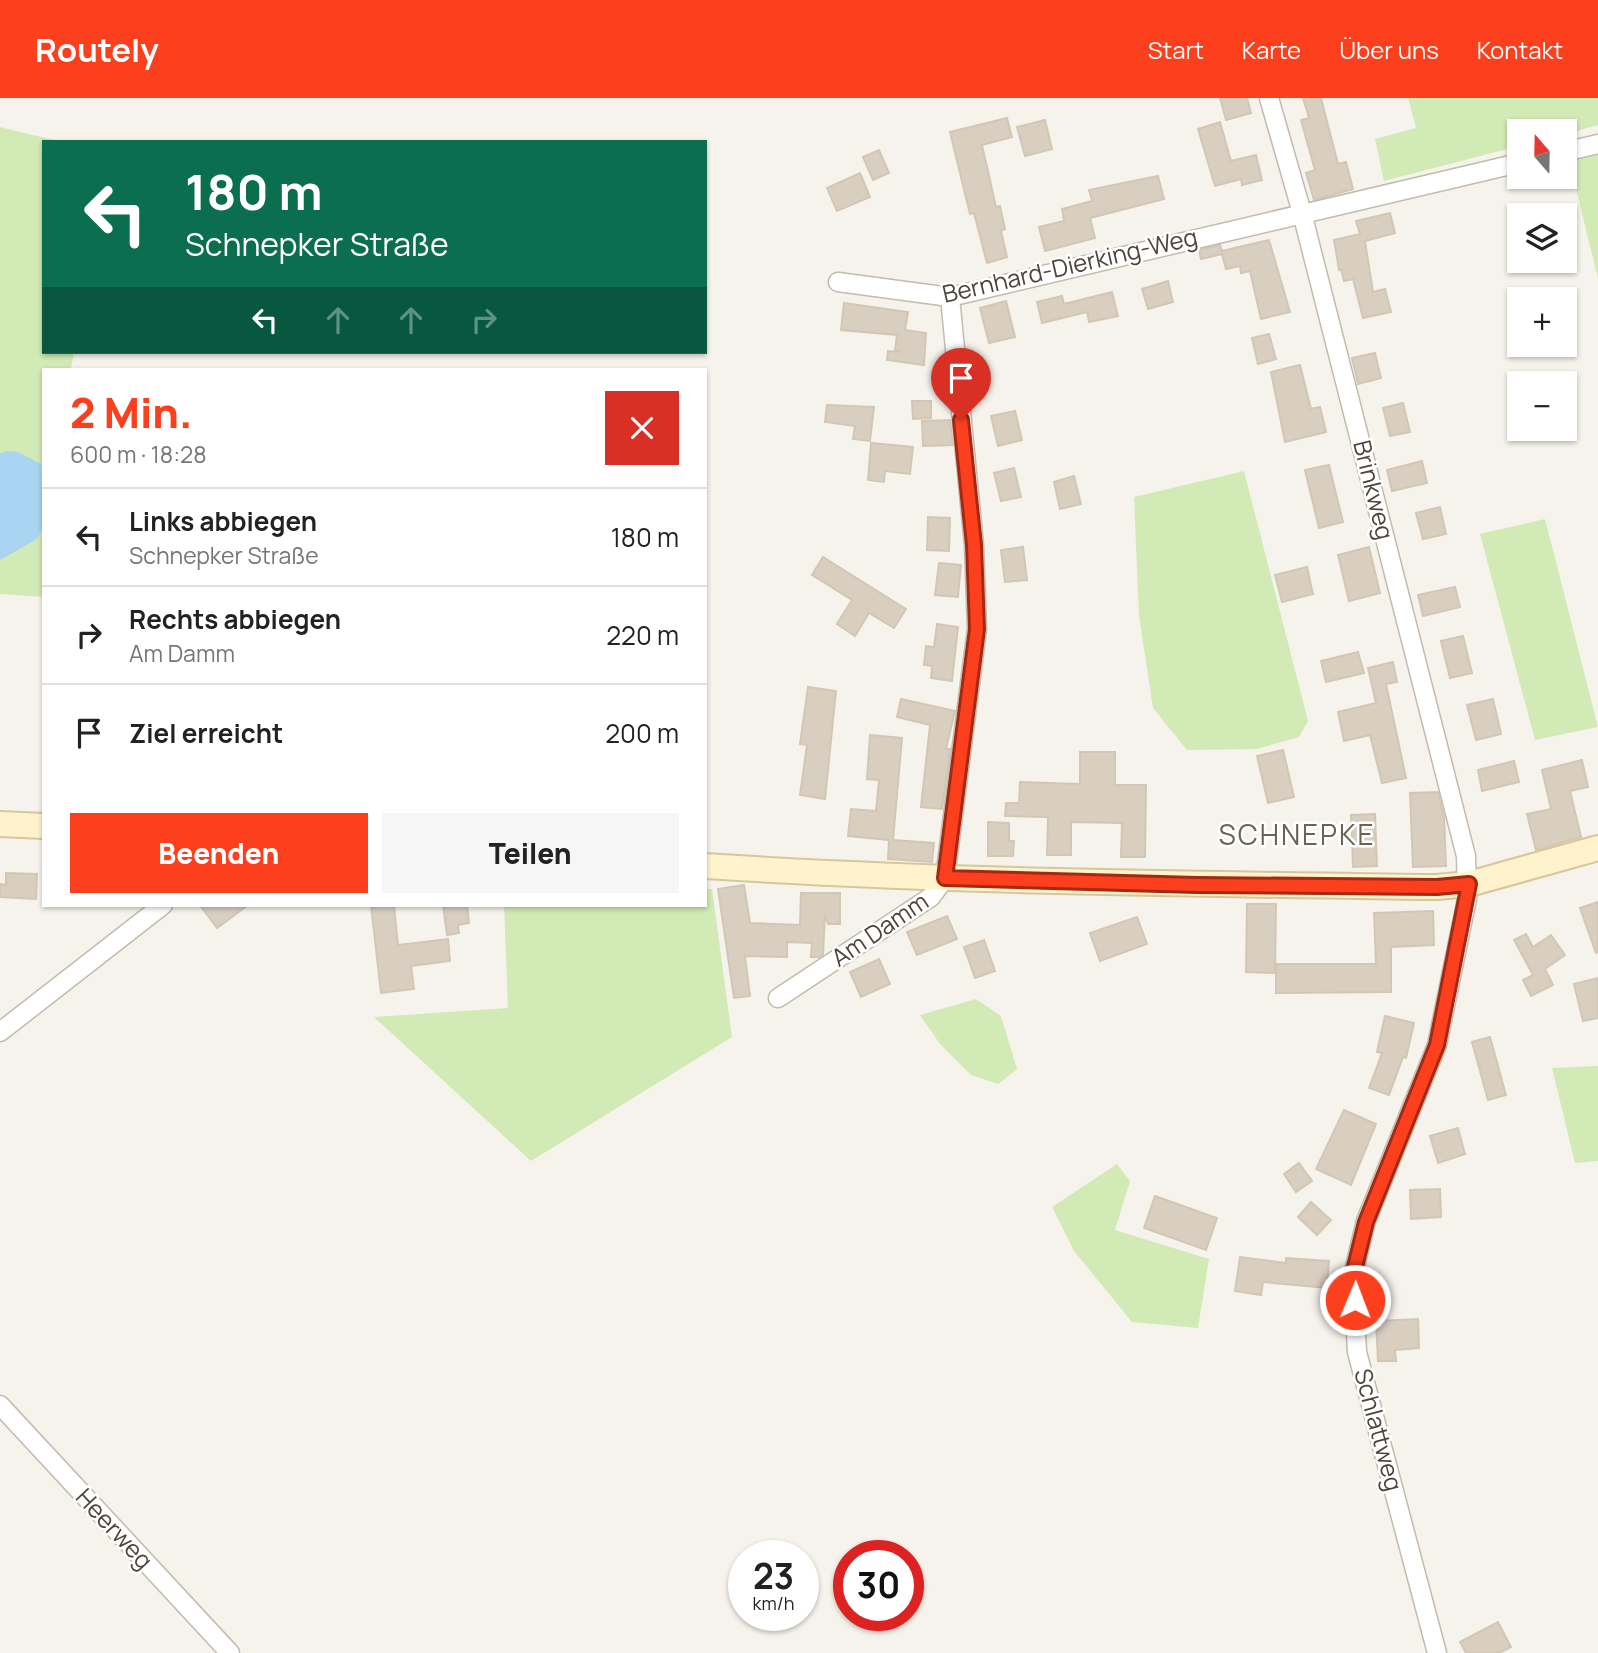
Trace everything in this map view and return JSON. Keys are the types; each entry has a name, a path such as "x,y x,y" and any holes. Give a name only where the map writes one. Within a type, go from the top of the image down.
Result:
{"main road":[{"path":"0,824 42,827"},
{"path":"707,866 945,878 1197,885 1437,887 1469,884 1598,848"}],"street":[{"name":"Brinkweg","path":"1269,98 1302,214 1466,856 1469,884"},
{"path":"1577,149 1598,144"},
{"name":"Bernhard-Dierking-Weg","path":"838,282 950,297 1507,166"},
{"name":"Am Damm","path":"778,998 931,897 945,878 977,629 974,545 950,297"},
{"name":"Schlattweg","path":"1437,1653 1357,1352 1353,1275 1366,1222 1437,1045 1469,884"},
{"path":"0,1032 160,907"},
{"name":"Heerweg","path":"0,1405 230,1653"}],"green space":[{"path":"1408,98 1598,98 1598,125 1577,131 1577,119 1507,119 1507,149 1384,181 1375,139 1416,128"},
{"path":"0,127 54,140 42,140 42,354 74,354 71,368 42,368 42,597 0,594"},
{"path":"1598,150 1598,278 1576,189 1577,155"},
{"path":"1244,471 1308,721 1299,737 1257,749 1187,750 1153,708 1139,616 1134,497"},
{"path":"1545,519 1598,727 1535,740 1480,534"},
{"path":"707,889 712,889 732,1037 531,1161 374,1017 508,1008 504,907 707,907"},
{"path":"976,999 1001,1016 1017,1069 998,1084 971,1075 940,1044 920,1015"},
{"path":"1598,1066 1598,1161 1575,1163 1552,1068"},
{"path":"1117,1164 1130,1181 1115,1230 1209,1259 1198,1328 1132,1322 1074,1251 1052,1207"}],"water":[{"path":"6,451 18,452 41,464 42,530 37,539 0,560 0,454"}],"building":[{"path":"1220,98 1247,98 1251,113 1226,120"},
{"path":"1303,98 1321,98 1338,164 1346,162 1353,189 1314,200 1306,173 1315,170 1301,120 1309,118"},
{"path":"1007,118 1012,137 982,145 996,207 1000,206 1005,229 1001,231 1007,257 987,263 974,213 970,214 950,132"},
{"path":"1045,120 1052,149 1025,156 1017,127"},
{"path":"1220,122 1231,161 1256,155 1262,180 1242,185 1241,179 1215,186 1198,129"},
{"path":"879,150 889,173 873,180 863,157"},
{"path":"860,173 870,197 837,211 827,188"},
{"path":"1158,176 1164,199 1090,218 1095,238 1045,251 1039,227 1064,221 1062,209 1092,201 1089,190"},
{"path":"1390,213 1395,233 1365,241 1373,292 1385,289 1391,312 1363,318 1353,279 1344,281 1341,269 1339,270 1334,240 1360,234 1356,221"},
{"path":"1269,240 1290,312 1261,319 1250,271 1241,273 1240,266 1226,269 1222,254 1201,259 1199,250 1220,245 1222,251"},
{"path":"1168,281 1173,302 1148,309 1142,289"},
{"path":"1112,292 1118,316 1089,322 1087,312 1042,323 1037,302 1062,296 1064,304"},
{"path":"1006,301 1015,337 989,343 980,308"},
{"path":"844,303 908,312 905,330 926,333 924,365 887,360 888,351 901,352 895,350 897,335 841,330"},
{"path":"1269,334 1276,359 1258,364 1252,338"},
{"path":"1375,353 1381,378 1358,384 1352,358"},
{"path":"1300,365 1311,409 1320,407 1326,432 1285,442 1271,372"},
{"path":"912,401 931,401 931,418 913,419"},
{"path":"1403,403 1410,432 1390,436 1383,408"},
{"path":"827,405 874,407 870,441 853,439 855,426 825,422"},
{"path":"1015,411 1022,440 998,446 991,416"},
{"path":"950,420 953,445 923,446 922,421"},
{"path":"871,443 913,447 910,474 885,471 884,482 868,480"},
{"path":"1422,461 1427,483 1392,491 1387,470"},
{"path":"1329,465 1343,522 1319,528 1305,470"},
{"path":"1014,468 1021,497 1001,501 994,473"},
{"path":"1074,476 1081,504 1060,509 1054,482"},
{"path":"1440,507 1446,534 1423,539 1416,513"},
{"path":"928,517 950,518 949,551 927,550"},
{"path":"1023,547 1027,580 1005,582 1001,550"},
{"path":"1369,547 1380,593 1349,601 1338,555"},
{"path":"823,557 906,609 894,628 869,613 855,636 837,624 852,600 812,575"},
{"path":"939,563 961,565 958,597 935,595"},
{"path":"1307,567 1313,594 1282,602 1275,575"},
{"path":"1455,587 1460,607 1423,616 1418,595"},
{"path":"937,624 958,627 952,681 931,678 932,666 924,665 926,646 934,647"},
{"path":"1463,636 1472,673 1450,678 1441,641"},
{"path":"1358,652 1364,673 1326,682 1321,661"},
{"path":"1393,662 1397,682 1386,684 1406,778 1382,783 1370,735 1344,741 1338,712 1376,703 1368,668"},
{"path":"808,687 836,691 825,799 800,795 807,745 800,744"},
{"path":"901,699 955,711 946,749 950,749 942,809 921,807 930,725 897,717"},
{"path":"1493,699 1501,734 1476,740 1467,705"},
{"path":"870,735 902,738 893,840 934,843 932,862 888,859 889,840 848,836 851,809 876,811 879,780 867,779"},
{"path":"1283,750 1294,797 1268,803 1257,756"},
{"path":"1080,752 1115,752 1115,785 1146,785 1145,857 1121,857 1122,823 1071,822 1071,855 1047,855 1048,817 1005,816 1006,803 1019,803 1020,782 1080,784"},
{"path":"1582,760 1588,787 1570,791 1581,837 1536,850 1527,814 1551,809 1542,770"},
{"path":"1514,761 1519,782 1482,791 1478,770"},
{"path":"1438,792 1444,817 1446,866 1413,867 1410,793"},
{"path":"1375,814 1377,866 1353,867 1351,815"},
{"path":"988,822 1009,823 1009,841 1014,841 1013,856 988,856"},
{"path":"6,873 37,874 36,899 0,897 0,884 6,885"},
{"path":"744,885 750,923 800,925 801,893 840,893 840,924 828,924 825,915 823,955 820,957 811,957 812,943 787,942 787,957 745,956 750,996 734,998 718,889"},
{"path":"1598,902 1598,952 1596,953 1580,908"},
{"path":"1247,904 1276,904 1275,973 1246,972"},
{"path":"201,907 245,907 217,928"},
{"path":"371,907 394,907 398,945 448,939 450,961 411,966 414,989 381,993"},
{"path":"443,907 467,907 469,923 458,925 459,933 447,935"},
{"path":"1433,911 1434,945 1391,947 1391,992 1276,993 1276,964 1376,964 1374,913"},
{"path":"947,916 957,939 917,955 907,932"},
{"path":"1137,917 1147,944 1100,961 1090,933"},
{"path":"1526,934 1533,947 1551,935 1565,955 1545,969 1553,985 1531,996 1523,980 1533,975 1514,940"},
{"path":"984,940 995,971 975,978 964,947"},
{"path":"879,959 890,984 861,997 850,972"},
{"path":"1598,978 1598,1018 1583,1021 1574,984"},
{"path":"1385,1016 1414,1023 1406,1058 1403,1057 1389,1095 1369,1088 1382,1053 1377,1052"},
{"path":"1490,1037 1506,1095 1488,1100 1472,1042"},
{"path":"1344,1110 1376,1124 1351,1185 1316,1169"},
{"path":"1458,1128 1465,1154 1438,1163 1430,1136"},
{"path":"1299,1163 1312,1181 1296,1192 1284,1174"},
{"path":"1440,1189 1441,1217 1411,1219 1410,1190"},
{"path":"1155,1196 1217,1218 1206,1250 1144,1228"},
{"path":"1311,1202 1331,1220 1317,1235 1298,1217"},
{"path":"1240,1257 1286,1263 1286,1258 1329,1261 1327,1288 1263,1282 1261,1295 1235,1291"},
{"path":"1418,1319 1419,1348 1395,1350 1396,1361 1378,1361 1376,1321"},
{"path":"1498,1622 1511,1647 1499,1653 1466,1653 1460,1642"}],"district":[{"name":"SCHNEPKE","path":"1297,835"}],"route":[{"path":"961,420 974,545 977,629 945,878 1197,885 1437,887 1469,884 1437,1045 1366,1222 1353,1275 1355,1300"}]}
